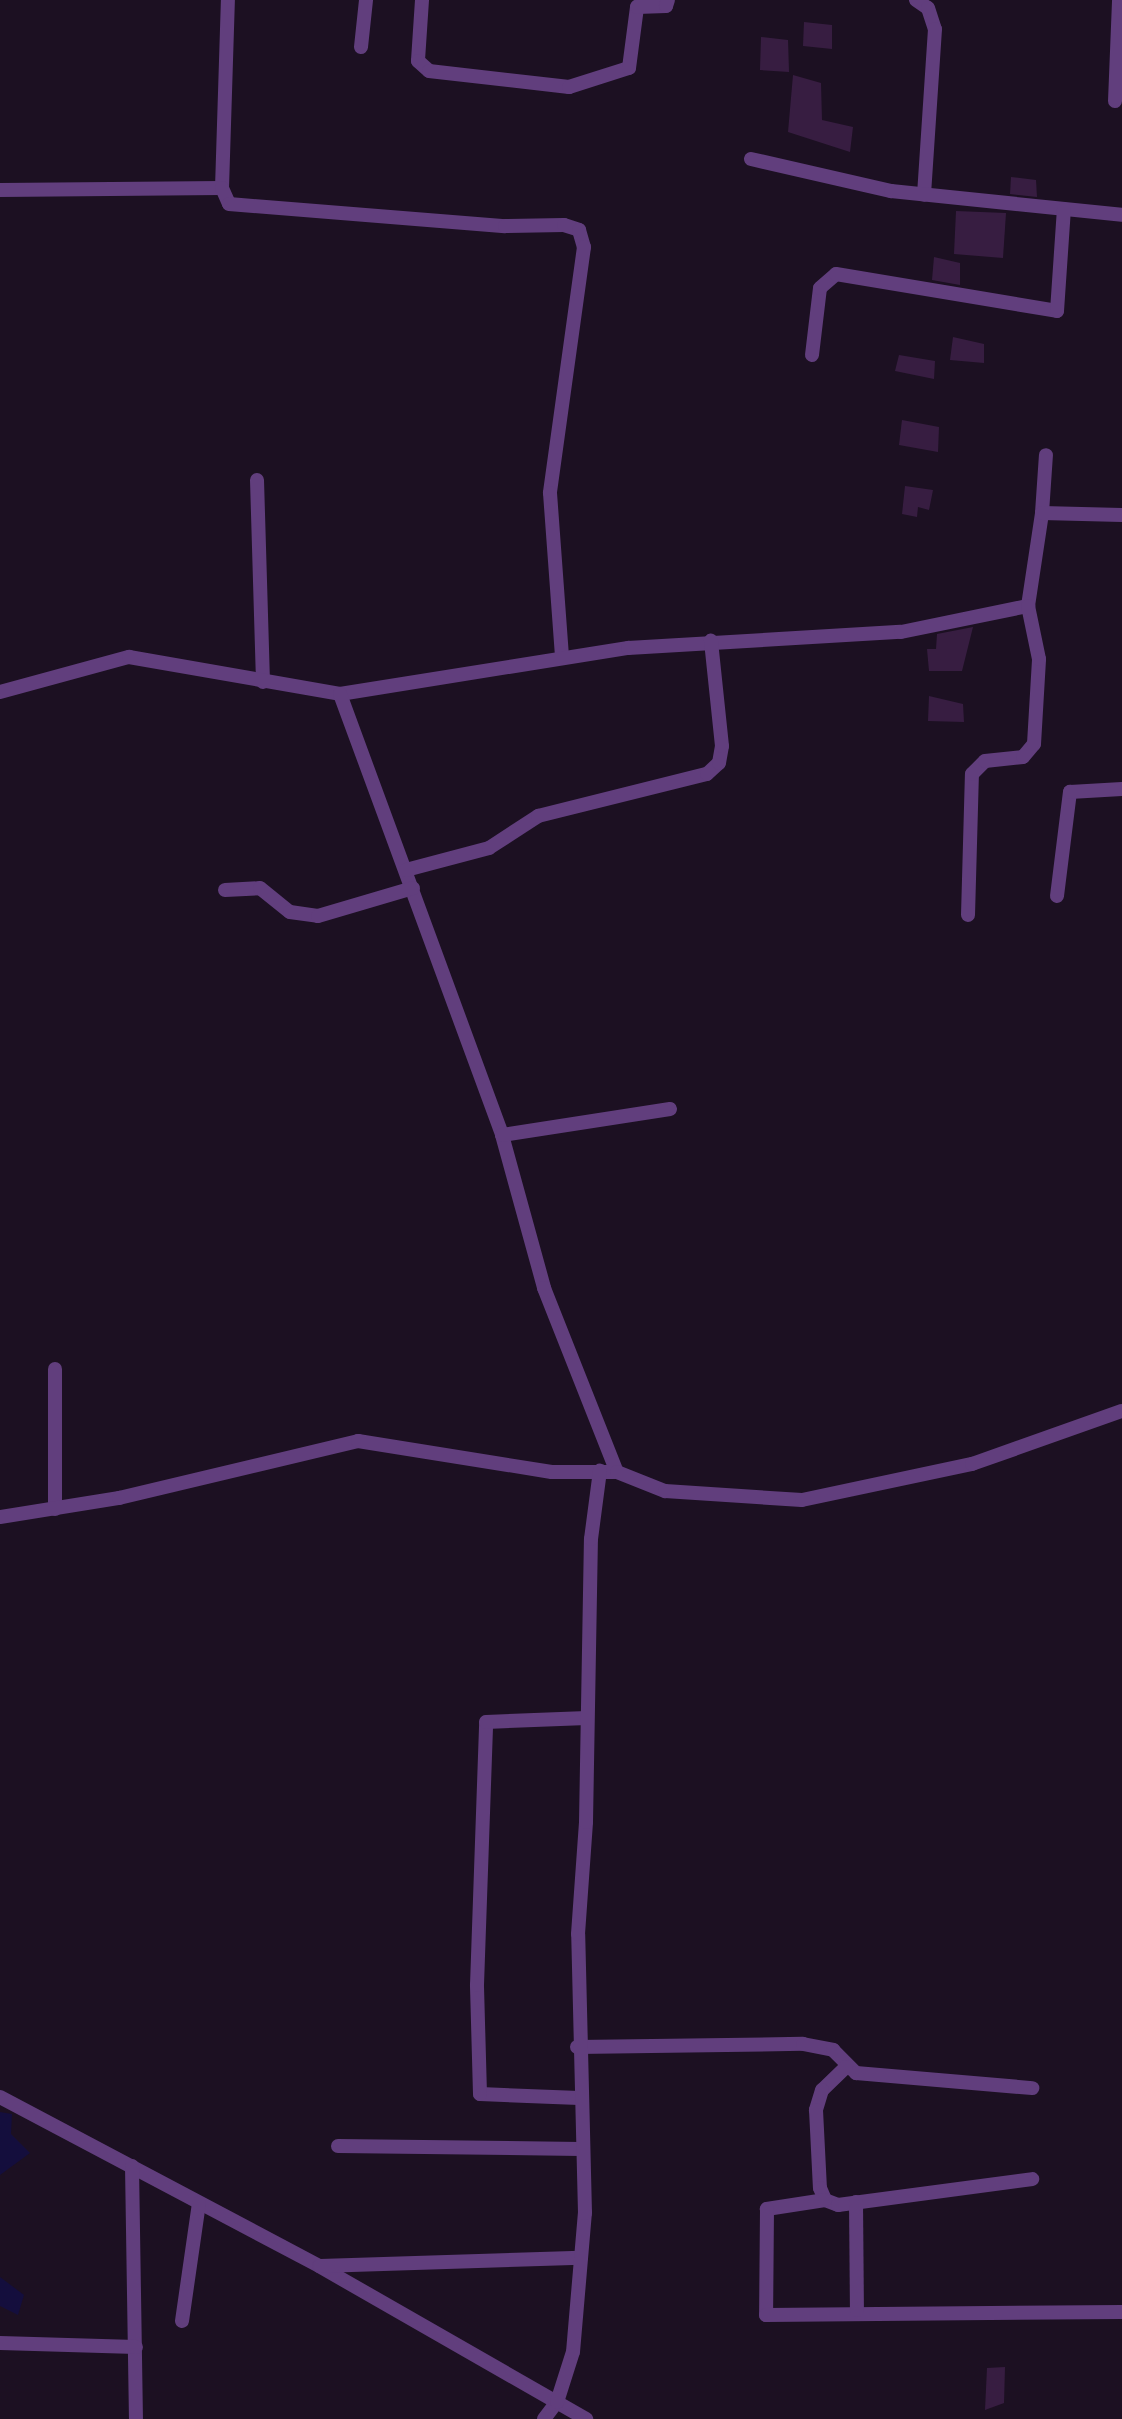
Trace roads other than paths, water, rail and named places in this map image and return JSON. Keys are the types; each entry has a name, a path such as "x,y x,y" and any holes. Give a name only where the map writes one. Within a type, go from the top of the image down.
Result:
{"street":[{"path":"228,0 222,188 229,204 505,226 564,225 579,230 584,247 550,493 562,657"},
{"path":"361,47 366,0"},
{"path":"422,0 418,61 429,71 569,87 629,68 637,7 666,6 668,0"},
{"path":"1115,101 1119,0"},
{"path":"924,3 935,29 924,195"},
{"path":"751,159 807,176 924,195 1122,215"},
{"path":"0,190 222,188"},
{"path":"812,355 820,288 836,274 1057,311 1064,209"},
{"path":"968,915 972,774 985,761 1023,757 1034,744 1039,659 1028,606 1042,513 1046,455"},
{"path":"257,480 262,682"},
{"path":"1042,513 1122,515"},
{"path":"0,692 129,657 341,694 562,657 711,641 901,632 1028,606"},
{"path":"406,870 489,848 538,816 708,774 719,763 722,746 711,641"},
{"path":"341,694 502,1135 544,1288 617,1472"},
{"path":"1057,896 1070,792 1122,789"},
{"path":"225,890 260,888 290,912 318,916 413,888"},
{"path":"502,1135 670,1109"},
{"path":"55,1369 55,1509"},
{"path":"0,1517 55,1509 358,1441 552,1472 617,1472 665,1491 802,1500 972,1464 1122,1411"},
{"path":"544,2419 557,2402 573,2352 581,2258 582,2150 577,2047 591,1539 600,1471"},
{"path":"579,2098 480,2094 477,1985 486,1721 587,1718"},
{"path":"577,2047 803,2044 832,2050 846,2067 856,2074 1032,2088"},
{"path":"825,2200 820,2188 817,2110 822,2090 846,2067"},
{"path":"2,2101 132,2166 319,2266 586,2419"},
{"path":"338,2146 582,2150"},
{"path":"132,2166 136,2419"},
{"path":"1032,2179 856,2202 825,2200 767,2209 766,2315 857,2310 1122,2312"},
{"path":"856,2202 857,2310"},
{"path":"182,2320 199,2203"},
{"path":"319,2266 581,2258"},
{"path":"0,2343 136,2347"}]}
